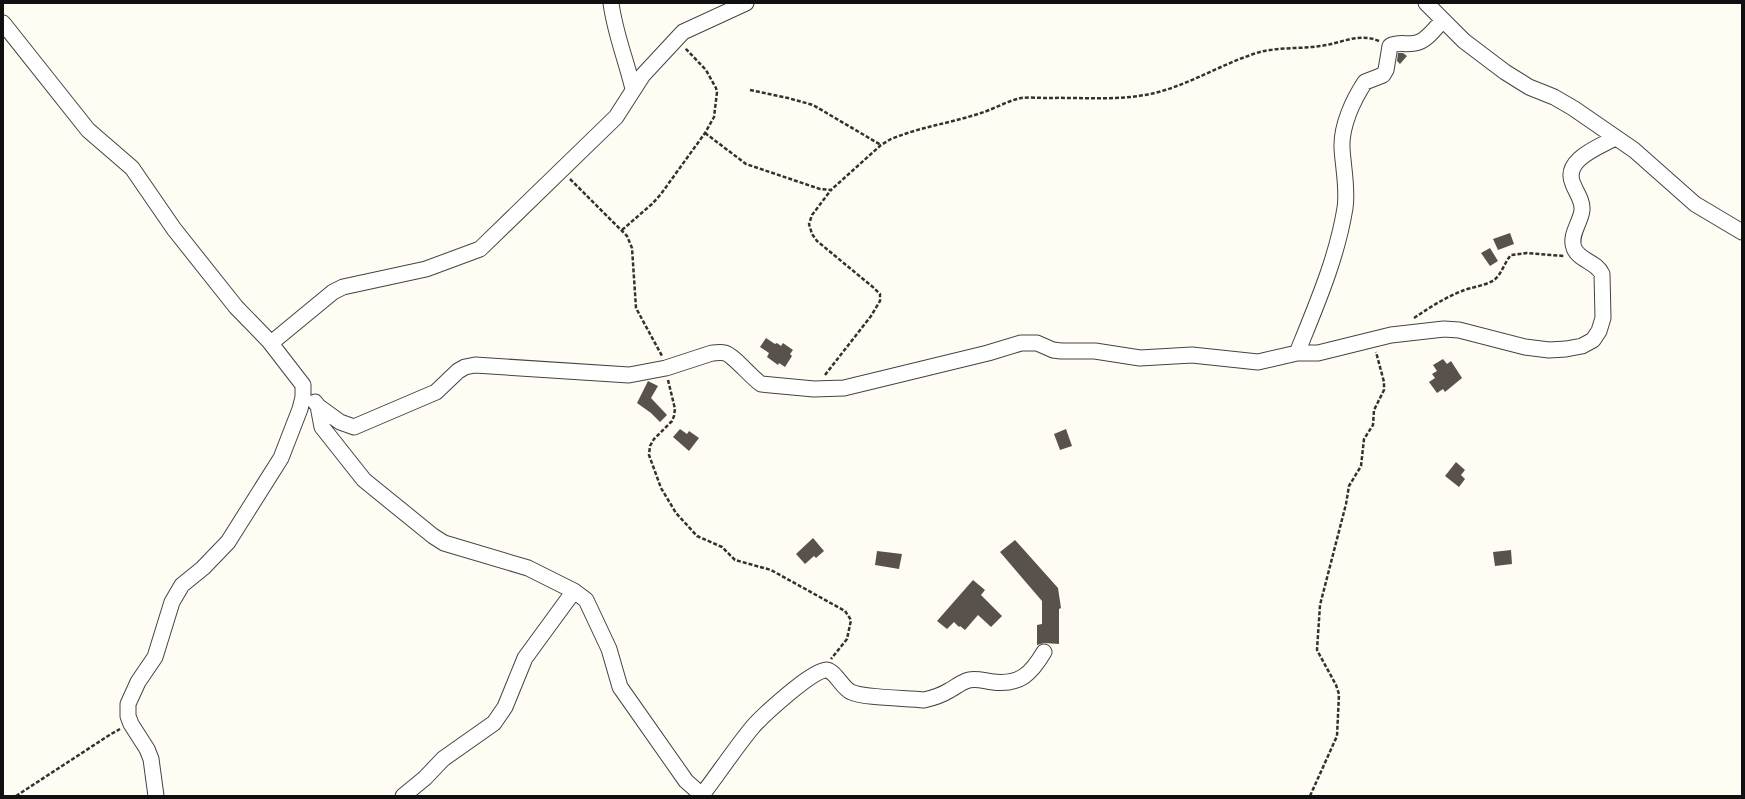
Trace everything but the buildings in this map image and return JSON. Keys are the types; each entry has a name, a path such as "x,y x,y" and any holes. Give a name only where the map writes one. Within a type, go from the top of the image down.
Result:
{"street":[{"path":"611,3 614,24 633,89"},
{"path":"269,341 276,338 333,292 343,287 426,269 480,249 616,117 643,75 675,39 683,32 694,26 746,3"},
{"path":"1426,3 1464,41 1505,72 1529,87 1565,103 1634,150 1695,204 1742,232"},
{"path":"1297,353 1318,303 1341,230 1346,206 1342,146 1344,129 1351,109 1365,82 1379,77 1386,70 1390,46 1420,42 1442,20"},
{"path":"3,23 88,130 132,168 174,229 236,307 269,341 318,406 340,422 354,427"},
{"path":"334,440 354,427 436,392 458,371 464,367 475,365 629,375 667,368 712,353 726,353 762,384 814,389 844,388 981,355 1021,343 1037,343 1052,350 1061,352 1095,351 1148,358 1192,355 1258,362 1297,353 1318,352 1391,335 1444,328 1526,347 1549,350 1582,346 1593,340 1599,331 1603,318 1602,274 1600,269 1592,262 1578,255 1572,242 1582,208 1570,179 1570,172 1581,157 1615,138"},
{"path":"156,796 151,759 147,749 131,724 128,716 128,704 138,682 155,657 172,602 182,585 203,568 228,542 277,465 300,409 303,397 303,385"},
{"path":"318,406 322,427 334,440 356,472 433,536 444,543 528,568 574,591 586,600 609,649 620,687 686,781 702,796 751,729 806,679 821,670 827,670 845,688 856,694 924,700 934,698 969,680 977,679 993,682 1017,679 1026,675 1034,668 1044,652"},
{"path":"403,796 425,778 443,759 494,723 505,707 525,658 574,591"}],"path":[{"path":"814,389 871,316 880,301 880,294 817,241 808,224 812,215 831,190 881,145 899,136 982,113 1022,98 1104,99 1140,95 1162,91 1224,65 1261,52 1321,46 1360,37 1370,37 1390,46"},
{"path":"622,230 656,200 705,134 716,111 716,88 702,65 675,39"},
{"path":"750,90 814,105 881,145"},
{"path":"705,134 746,164 820,189 831,190"},
{"path":"564,166 570,179 627,236 632,248 636,308 667,368 675,409 672,421 654,439 650,446 649,455 661,488 676,512 697,536 722,548 734,560 771,570 845,611 851,620 847,639 833,656 827,670"},
{"path":"1412,320 1442,300 1454,294 1492,282 1499,275 1511,255 1527,253 1554,256 1578,255"},
{"path":"1310,796 1337,736 1339,694 1336,685 1317,650 1318,617 1346,504 1349,486 1361,466 1364,439 1373,425 1374,410 1384,390 1384,382 1373,340"},
{"path":"16,796 111,734 131,724"}]}
